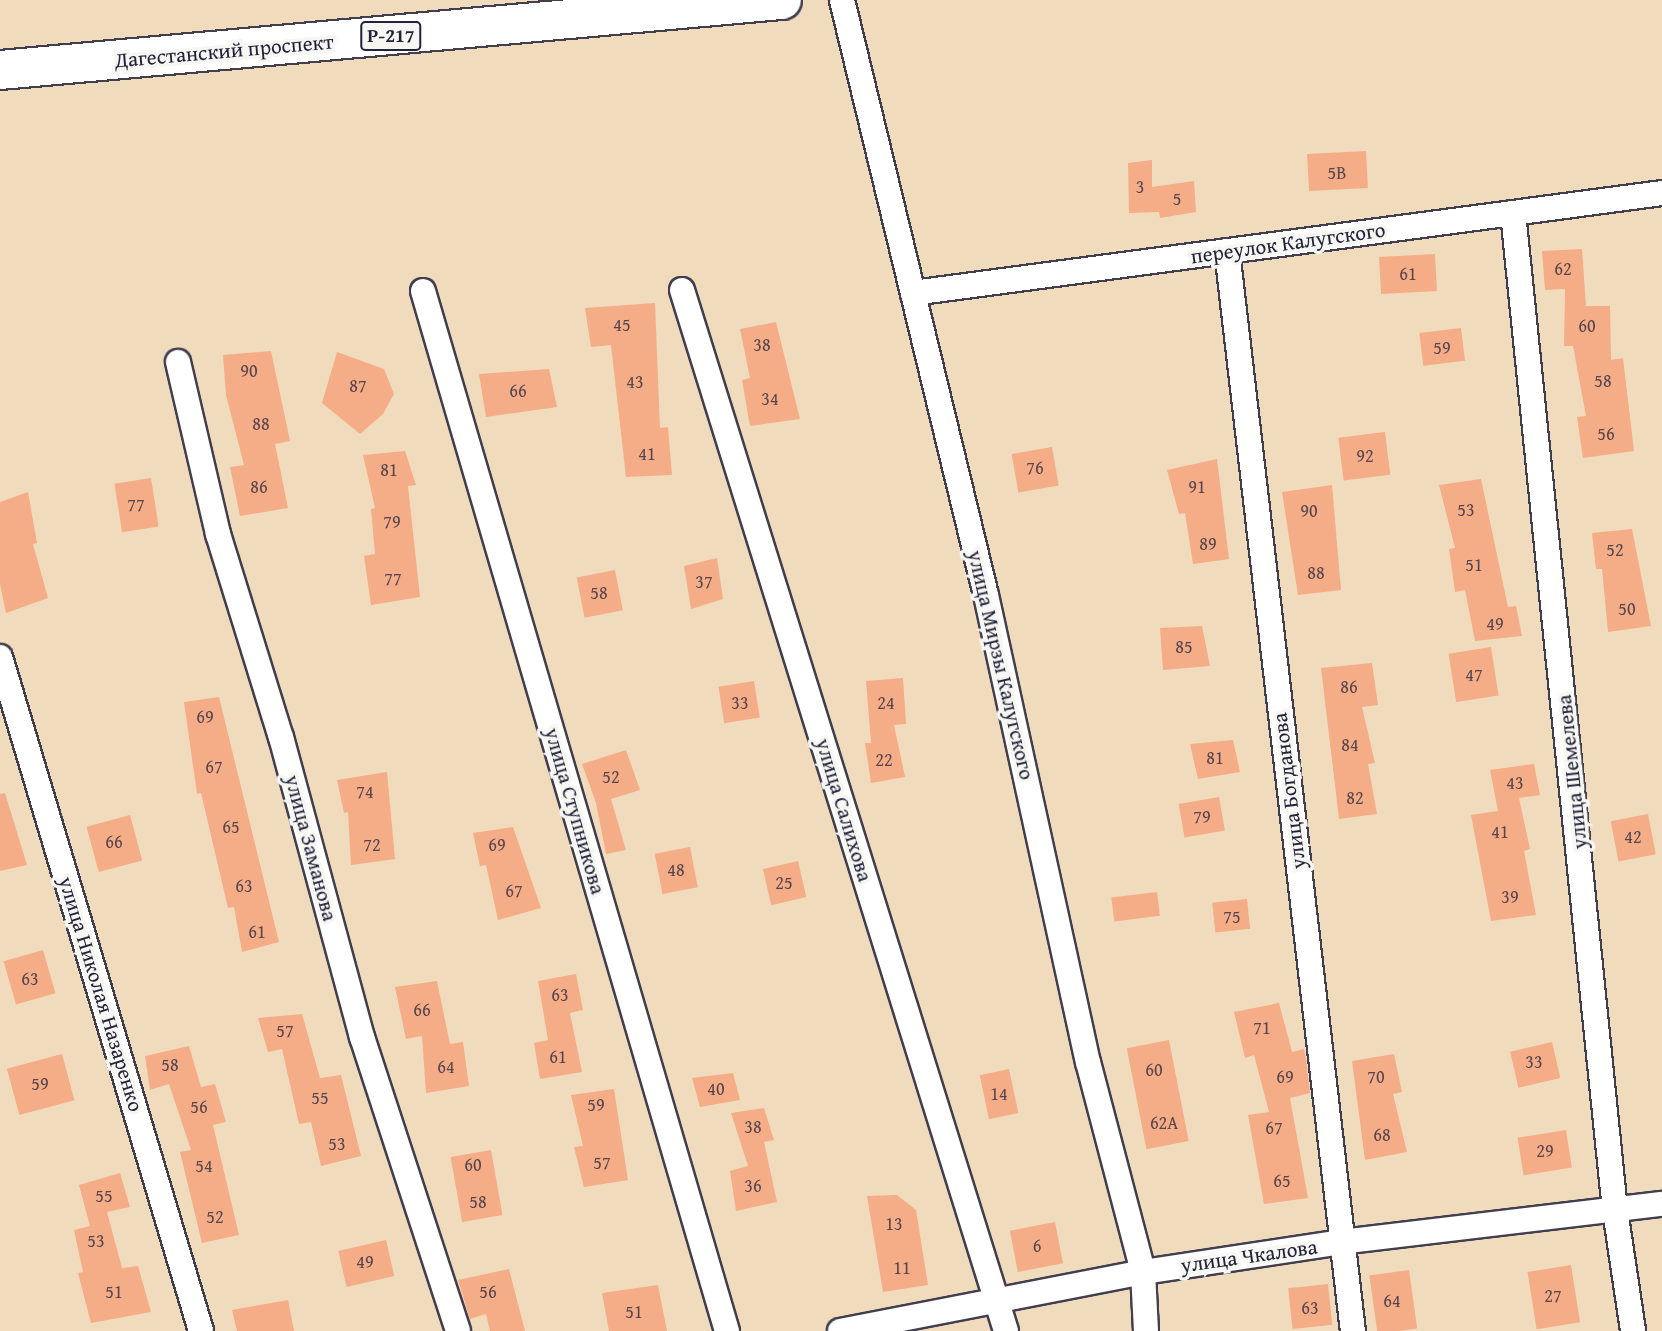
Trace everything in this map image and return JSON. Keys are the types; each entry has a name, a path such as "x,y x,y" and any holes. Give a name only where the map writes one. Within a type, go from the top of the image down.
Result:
{"highway":[{"name":"Дагестанский проспект","path":"0,71 782,0"}],"street":[{"name":"улица Мирзы Калугского","path":"842,0 986,595 1088,1062 1143,1272 1146,1331"},
{"name":"переулок Калугского","path":"913,293 1662,193"},
{"name":"улица Шемелева","path":"1513,213 1615,1210 1633,1331"},
{"name":"улица Богданова","path":"1227,251 1353,1331"},
{"name":"улица Салихова","path":"682,290 1006,1331"},
{"name":"улица Ступникова","path":"423,291 727,1331"},
{"name":"улица Заманова","path":"178,362 218,534 281,737 362,1037 458,1331"},
{"name":"улица Николая Назаренко","path":"0,657 201,1331"},
{"name":"улица Чкалова","path":"840,1331 1143,1272 1341,1242 1662,1204"}],"building":[{"path":"1366,151 1368,188 1309,191 1307,154"},
{"path":"1152,160 1152,187 1194,181 1196,212 1160,218 1159,212 1129,213 1128,163"},
{"path":"1582,249 1586,306 1610,306 1611,360 1623,358 1634,451 1583,458 1577,417 1586,416 1573,346 1564,346 1565,289 1545,290 1542,251"},
{"path":"1435,254 1437,291 1381,294 1379,257"},
{"path":"655,303 660,428 668,427 672,475 626,477 611,345 591,347 585,308"},
{"path":"776,322 800,419 750,426 742,380 750,378 740,329"},
{"path":"1461,328 1465,361 1423,366 1419,333"},
{"path":"271,351 290,441 275,444 288,508 240,516 230,467 244,465 226,395 223,355"},
{"path":"337,352 384,369 394,394 383,414 360,434 322,403"},
{"path":"549,369 557,407 486,417 479,374"},
{"path":"1385,432 1390,475 1344,480 1338,438"},
{"path":"1052,447 1059,485 1018,493 1012,454"},
{"path":"405,451 416,485 408,486 420,597 371,605 364,556 375,554 371,509 375,508 363,455"},
{"path":"1217,459 1229,559 1193,564 1185,513 1179,514 1167,470"},
{"path":"151,478 159,526 122,532 114,484"},
{"path":"1481,479 1508,607 1516,606 1522,636 1475,641 1465,590 1455,592 1449,549 1455,548 1439,485"},
{"path":"1332,485 1341,590 1298,595 1282,492"},
{"path":"28,492 37,543 33,544 48,598 6,613 0,584 0,502"},
{"path":"1632,529 1651,626 1608,632 1602,569 1596,569 1592,533"},
{"path":"717,558 723,599 691,609 684,566"},
{"path":"615,570 623,610 585,618 577,577"},
{"path":"1202,626 1210,666 1163,670 1160,628"},
{"path":"1491,647 1499,695 1456,702 1449,654"},
{"path":"1372,663 1378,705 1362,707 1375,763 1368,764 1377,814 1339,819 1321,668"},
{"path":"903,678 906,724 894,725 905,777 871,783 865,743 871,743 866,681"},
{"path":"754,681 760,718 724,723 718,687"},
{"path":"219,697 279,942 242,952 234,907 228,908 201,793 197,794 184,702"},
{"path":"1233,740 1240,772 1198,779 1190,744"},
{"path":"626,750 640,790 611,799 626,850 606,854 596,803 582,764"},
{"path":"1534,764 1540,795 1519,798 1530,849 1524,851 1536,915 1491,921 1471,815 1498,811 1490,770"},
{"path":"387,772 395,859 351,865 348,812 344,813 337,780"},
{"path":"5,793 27,865 0,871 0,794"},
{"path":"1219,797 1225,830 1185,838 1179,804"},
{"path":"1648,814 1656,854 1619,861 1611,821"},
{"path":"130,815 142,860 99,872 87,827"},
{"path":"513,827 541,908 498,920 486,865 480,866 473,833"},
{"path":"690,847 698,887 662,894 655,854"},
{"path":"798,861 806,897 771,905 763,869"},
{"path":"1157,892 1160,916 1114,921 1111,898"},
{"path":"1247,899 1250,929 1215,932 1212,903"},
{"path":"43,950 55,993 16,1005 4,961"},
{"path":"576,974 583,1010 570,1013 582,1072 540,1079 534,1043 548,1040 538,981"},
{"path":"437,981 450,1044 463,1042 469,1086 426,1093 422,1036 406,1039 395,987"},
{"path":"1279,1003 1292,1052 1304,1049 1306,1059 1310,1093 1290,1098 1308,1198 1264,1204 1248,1115 1269,1112 1254,1055 1245,1058 1234,1012"},
{"path":"302,1014 320,1078 341,1075 361,1156 321,1166 311,1122 299,1124 282,1049 268,1052 258,1018"},
{"path":"1169,1040 1189,1141 1146,1149 1127,1048"},
{"path":"1552,1042 1560,1078 1518,1088 1510,1052"},
{"path":"189,1046 201,1087 215,1084 226,1122 213,1125 239,1235 202,1243 180,1152 191,1150 169,1084 150,1090 145,1056"},
{"path":"62,1054 74,1100 19,1115 7,1069"},
{"path":"1394,1054 1402,1092 1393,1094 1407,1152 1365,1160 1352,1061"},
{"path":"1009,1069 1018,1113 989,1119 980,1075"},
{"path":"733,1073 740,1100 700,1107 692,1078"},
{"path":"614,1089 628,1180 584,1187 574,1147 583,1146 571,1095"},
{"path":"764,1108 774,1140 764,1142 777,1202 736,1211 730,1171 748,1166 731,1113"},
{"path":"1566,1130 1572,1168 1524,1175 1518,1138"},
{"path":"491,1150 502,1215 462,1222 451,1157"},
{"path":"120,1173 130,1207 107,1212 122,1268 138,1266 151,1312 91,1323 78,1273 83,1272 74,1230 90,1226 79,1185"},
{"path":"897,1195 916,1210 928,1285 883,1292 867,1196"},
{"path":"1055,1222 1063,1263 1018,1272 1010,1231"},
{"path":"386,1240 394,1276 347,1287 338,1251"},
{"path":"1571,1265 1580,1322 1537,1329 1528,1272"},
{"path":"509,1269 525,1331 490,1331 486,1314 470,1319 458,1280"},
{"path":"1409,1270 1417,1328 1377,1331 1369,1276"},
{"path":"1328,1284 1332,1325 1293,1329 1288,1288"},
{"path":"658,1285 667,1331 609,1331 602,1293"},
{"path":"288,1300 294,1331 237,1331 232,1310"}]}
